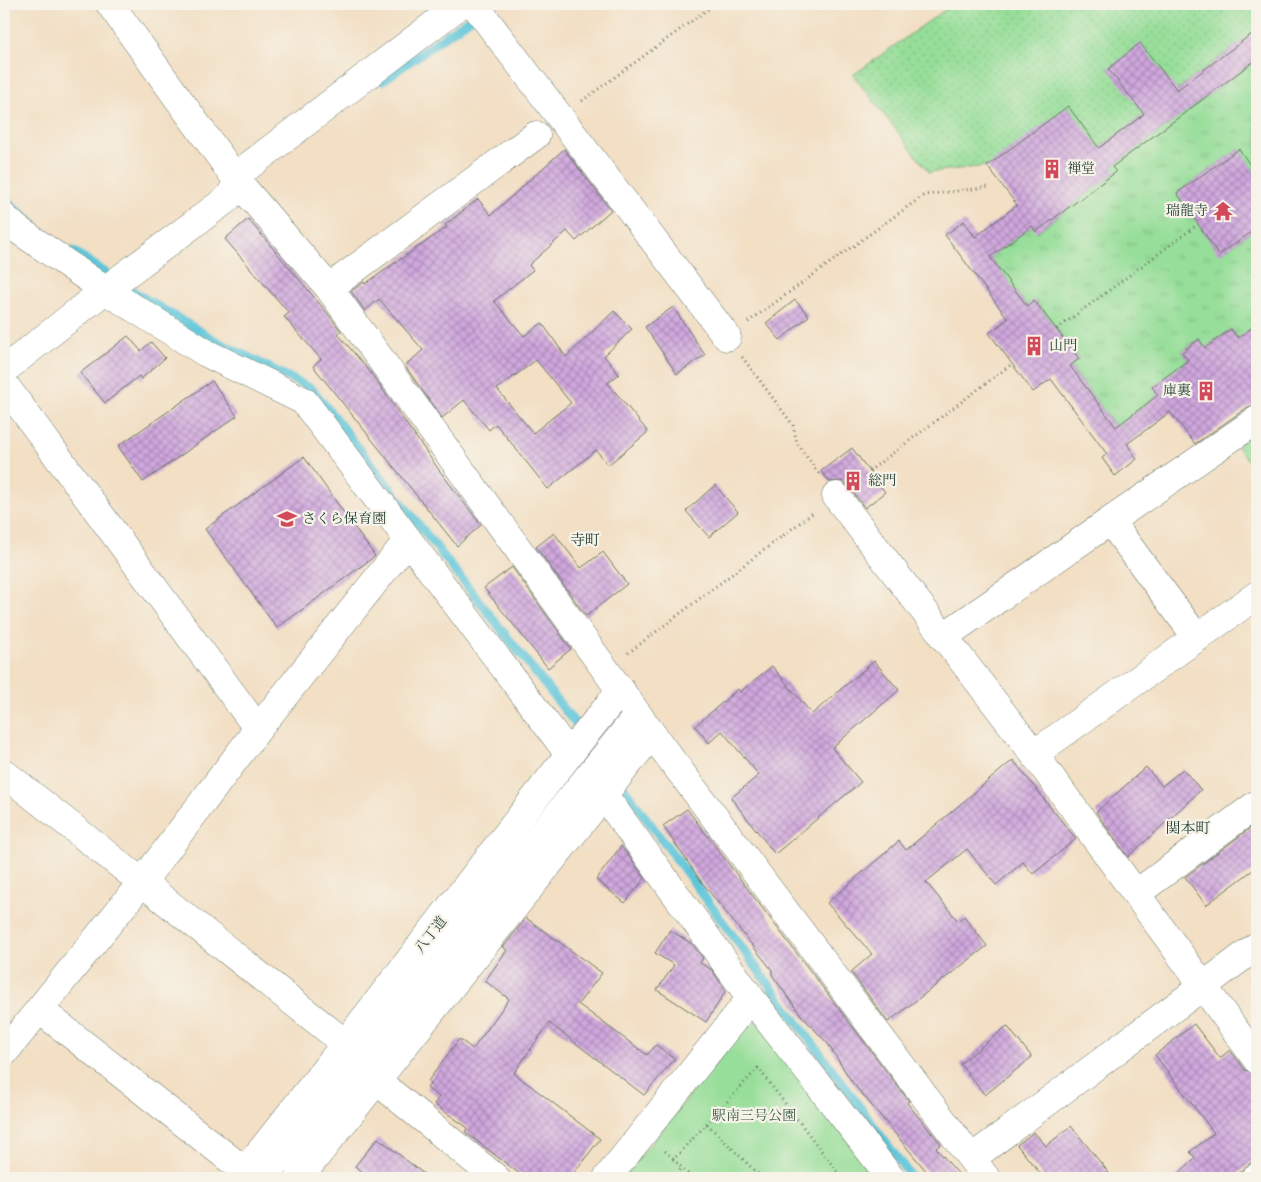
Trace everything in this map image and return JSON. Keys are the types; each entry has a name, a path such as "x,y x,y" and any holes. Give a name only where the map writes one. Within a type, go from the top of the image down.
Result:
{"street":[{"path":"110,4 239,183 329,288 645,725 979,1168 1203,986 1257,946"},
{"path":"4,370 105,290 227,199 239,183 242,170 461,4"},
{"path":"474,4 727,337"},
{"path":"329,288 536,135"},
{"path":"4,217 17,229 105,290 206,353 304,401 569,754"},
{"path":"4,384 258,729"},
{"path":"944,637 1257,420"},
{"path":"836,496 1034,754 1257,1060"},
{"path":"1110,522 1198,638"},
{"path":"4,1053 143,881 258,729 408,540"},
{"path":"1034,754 1257,595"},
{"name":"八丁道","path":"250,1176 346,1044 569,754 614,680"},
{"path":"299,1178 603,794 645,725"},
{"path":"40,1010 250,1176 645,725"},
{"path":"4,773 143,881 346,1044"},
{"path":"603,794 751,998 891,1178"},
{"path":"1137,893 1257,804"},
{"path":"607,1178 751,998"},
{"path":"377,1081 496,1178"}],"path":[{"path":"560,117 715,4"},
{"path":"614,680 836,496 797,443 793,425 727,337 924,195 988,187"},
{"path":"1057,330 1197,225"},
{"path":"869,471 1012,364"},
{"path":"644,1132 674,1160 758,1068 842,1178"},
{"path":"707,1124 762,1178"},
{"path":"670,1156 692,1178"},
{"path":"674,1178 682,1168"}],"green space":[{"path":"953,4 1257,4 1257,30 1099,148 987,166 929,172 853,75"},
{"path":"1257,59 1257,175 1239,149 1177,193 1219,254 1257,228 1257,324 1238,338 1231,329 1205,348 1199,339 1182,351 1188,360 1153,387 1158,395 1116,427 1070,366 1079,359 1035,300 1027,306 990,257 1032,226 1037,232 1116,172 1112,167"},
{"path":"1257,431 1257,473 1236,445"},
{"name":"駅南三号公園","path":"754,1016 884,1178 623,1178"}],"building":[{"path":"1257,30 1257,59 1112,167 1116,172 1036,232 1032,226 990,257 1027,306 1034,300 1079,359 1070,366 1116,427 1158,395 1152,387 1188,360 1182,352 1199,339 1205,348 1231,329 1238,338 1257,324 1257,404 1248,407 1195,444 1170,412 1127,444 1137,459 1115,476 1102,458 1107,454 1051,379 1033,392 989,333 1008,319 945,235 964,221 975,237 1017,205 987,166 1068,106 1099,148 1144,114 1108,69 1140,43 1177,90"},
{"path":"564,149 611,210 576,241 567,231 529,265 533,270 494,301 524,336 542,323 566,357 614,311 632,329 604,356 619,374 608,383 648,432 608,465 596,450 548,489 496,424 489,430 464,400 442,418 405,366 423,350 379,299 365,311 351,291 364,282 365,284 447,227 445,225 478,199 491,215","holes":["536,360 571,403 533,433 497,389"]},
{"path":"1239,149 1257,175 1257,228 1219,255 1177,193"},
{"path":"248,219 341,331 338,334 370,372 439,470 481,525 457,546 313,366 321,359 284,317 289,313 225,239"},
{"path":"795,300 809,316 780,340 766,323"},
{"path":"673,307 705,355 677,374 645,327"},
{"path":"128,336 141,351 151,342 165,358 141,379 139,376 105,403 80,373"},
{"path":"212,381 237,416 143,482 118,446"},
{"path":"852,448 885,492 865,508 848,486 842,481 830,482 821,471"},
{"path":"304,457 375,556 277,628 205,529"},
{"path":"715,485 738,512 709,537 686,511"},
{"path":"554,533 581,568 603,552 627,584 586,616 536,547"},
{"path":"512,567 571,649 548,668 484,588"},
{"path":"874,661 899,690 832,748 861,782 775,854 731,798 759,775 722,731 709,743 695,726 738,689 740,692 772,666 812,714"},
{"path":"1013,760 1076,839 1033,874 1023,862 996,885 967,849 926,882 958,921 964,916 987,946 888,1022 851,972 872,954 827,903 899,841 906,850"},
{"path":"1146,767 1162,786 1183,769 1201,790 1128,857 1096,812"},
{"path":"687,809 909,1101 907,1103 941,1144 936,1148 962,1178 932,1178 852,1082 828,1044 801,1015 772,975 772,970 700,880 663,826"},
{"path":"1257,823 1257,867 1206,905 1185,877"},
{"path":"621,846 645,878 625,903 596,880"},
{"path":"526,918 602,973 578,1004 647,1055 656,1045 675,1059 644,1095 549,1023 514,1073 600,1139 570,1178 525,1178 465,1132 468,1128 434,1104 439,1097 427,1088 431,1083 428,1081 459,1039 473,1049 509,999 485,981 507,950 503,947"},
{"path":"670,930 692,944 703,958 700,963 712,970 726,991 706,1022 657,990 674,965 655,953"},
{"path":"1194,1024 1220,1058 1230,1050 1245,1070 1257,1075 1257,1158 1232,1178 1174,1178 1195,1158 1190,1152 1214,1133 1155,1055"},
{"path":"1007,1026 1032,1057 985,1095 960,1064"},
{"path":"1071,1126 1113,1178 1044,1178 1017,1145 1034,1132 1046,1146"},
{"path":"378,1138 429,1178 371,1178 355,1166"}],"waterway":[{"path":"382,81 478,13"},
{"path":"4,198 35,226"},
{"path":"73,251 139,295 218,342 312,389 582,732"},
{"path":"618,780 912,1178"}],"place":[{"name":"禅堂","path":"1052,169"},
{"name":"瑞龍寺","path":"1223,211"},
{"name":"山門","path":"1034,346"},
{"name":"庫裏","path":"1206,391"},
{"name":"総門","path":"853,481"},
{"name":"さくら保育園","path":"287,519"}],"district":[{"name":"寺町","path":"585,541"},
{"name":"関本町","path":"1188,829"}]}
